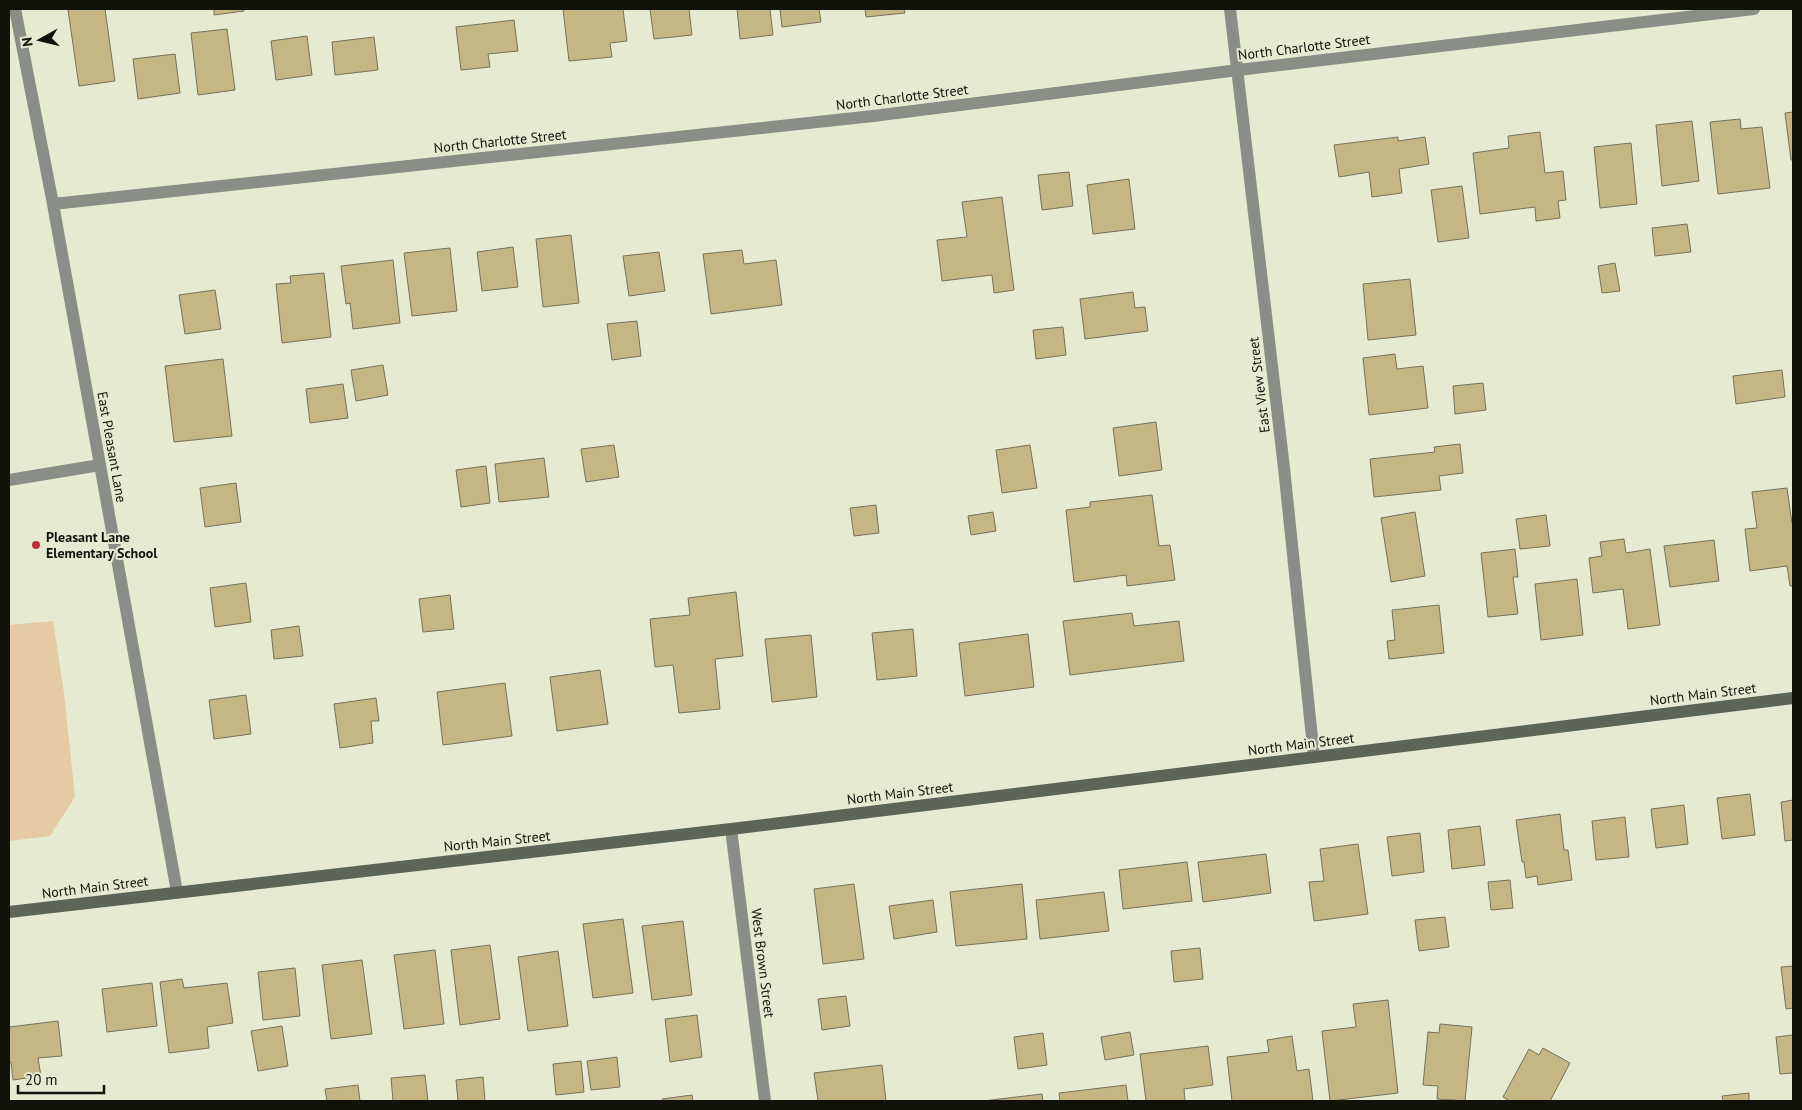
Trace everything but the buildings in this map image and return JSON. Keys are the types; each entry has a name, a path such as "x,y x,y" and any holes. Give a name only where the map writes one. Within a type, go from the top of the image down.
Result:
{"street":[{"name":"East Pleasant Lane","path":"15,9 53,204 177,892"},
{"name":"East View Street","path":"1230,9 1284,468 1314,758"},
{"name":"North Charlotte Street","path":"53,204 863,117 1238,70 1754,9"},
{"path":"9,480 100,465"},
{"name":"North Main Street","path":"9,912 731,829 1793,698"},
{"name":"West Brown Street","path":"731,829 765,1101"}],"shaded area":[{"path":"53,621 64,693 75,797 50,836 9,841 9,625"}],"place":[{"name":"Pleasant Lane Elementary School","path":"36,545"}]}
